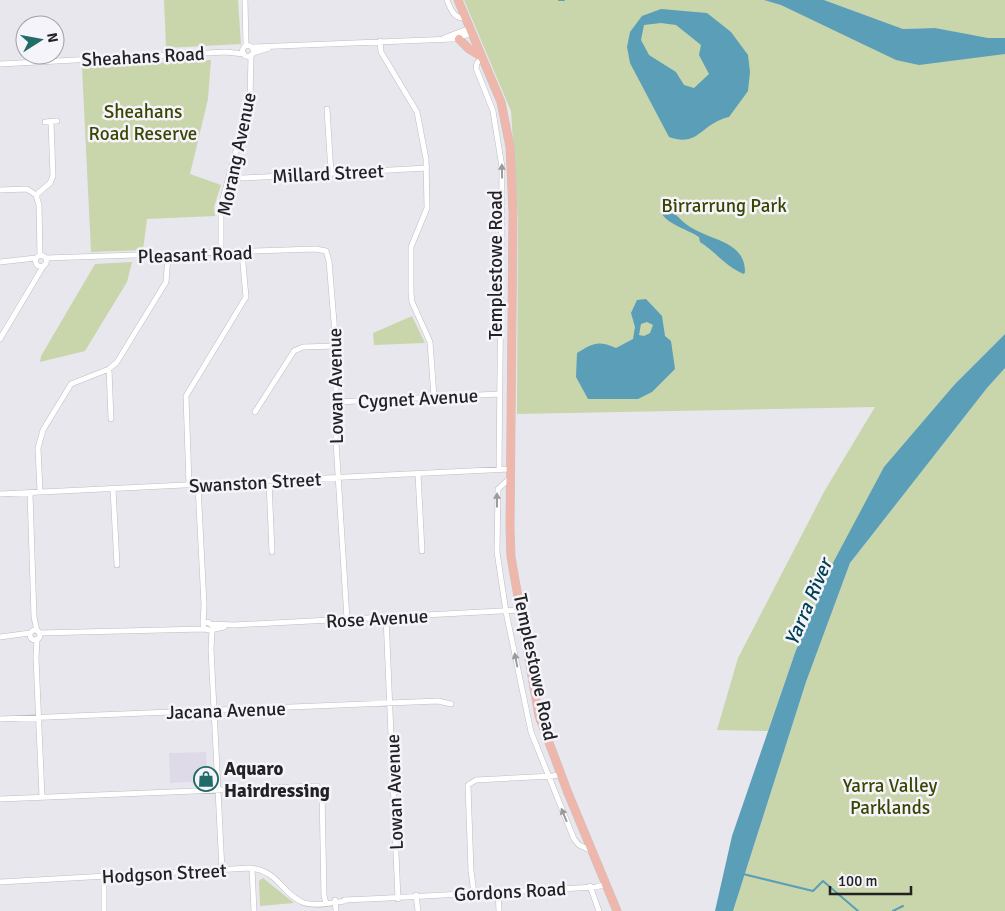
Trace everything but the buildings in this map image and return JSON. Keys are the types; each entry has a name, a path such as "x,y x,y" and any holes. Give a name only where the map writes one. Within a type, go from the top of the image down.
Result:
{"main road":[{"name":"Templestowe Road","path":"458,0 505,112 512,165 510,557 540,716 560,774 617,911"},
{"path":"459,38 469,49 482,57"}],"street":[{"name":"Morang Avenue","path":"223,254 221,206 250,99 246,0"},
{"name":"Templestowe Road","path":"447,0 454,15 460,19 466,18"},
{"name":"Sheahans Road","path":"442,38 471,30"},
{"name":"Sheahans Road","path":"0,64 459,38 471,30"},
{"path":"380,41 381,52 417,112 427,168 426,212 411,250 411,293 412,302 430,342 434,397"},
{"name":"Templestowe Road","path":"482,57 477,62 476,68 493,110 502,167 499,470"},
{"path":"328,109 330,173"},
{"path":"36,194 50,183 53,176 51,122"},
{"name":"Millard Street","path":"229,176 243,178 427,168"},
{"path":"0,190 27,189 36,194 39,201 41,239 41,261 35,280 0,339"},
{"path":"326,251 331,246"},
{"name":"Pleasant Road","path":"0,262 316,249 326,251"},
{"name":"Lowan Avenue","path":"326,251 329,261 336,346 338,478 347,619"},
{"path":"189,485 186,396 244,300 244,253"},
{"path":"40,492 38,448 42,430 71,384 109,369 117,362 168,278 168,256"},
{"path":"255,412 294,351 303,347 336,346"},
{"path":"109,369 111,419"},
{"name":"Cygnet Avenue","path":"336,402 499,394"},
{"name":"Swanston Street","path":"0,494 511,470"},
{"path":"418,474 422,552"},
{"name":"Templestowe Road","path":"510,478 498,489 497,552 506,612 530,732 574,839 582,847 592,851"},
{"path":"269,481 272,552"},
{"path":"198,485 204,605 211,649 221,870"},
{"path":"113,489 117,565"},
{"path":"28,493 42,797"},
{"name":"Rose Avenue","path":"0,637 520,610"},
{"name":"Lowan Avenue","path":"386,617 398,897"},
{"name":"Jacana Avenue","path":"0,719 438,700 451,704"},
{"path":"472,893 467,791 470,783 476,780 548,777 560,774"},
{"path":"464,779 470,783"},
{"path":"319,787 324,782"},
{"path":"0,799 312,785 319,787 322,793 326,901"},
{"path":"252,868 254,911"},
{"name":"Hodgson Street","path":"0,882 252,868 270,875 301,902 335,902"},
{"path":"102,876 104,911"},
{"name":"Gordons Road","path":"335,902 596,887 605,881"},
{"path":"590,886 599,911"},
{"path":"498,892 499,911"},
{"path":"417,897 417,911"},
{"path":"335,902 335,911"}],"shaded area":[{"path":"206,752 208,781 170,783 169,753"}],"green space":[{"name":"Sheahans Road Reserve","path":"164,0 238,0 241,44 166,48"},
{"name":"Birrarrung Park","path":"464,0 764,0 1005,54 1005,334 955,384 826,576 814,611 796,650 768,731 717,730 738,658 825,490 875,407 517,414 518,219 511,111"},
{"path":"824,0 1005,0 1005,38 988,39 935,28 903,29"},
{"name":"Sheahans Road Reserve","path":"211,60 208,99 190,174 221,185 214,207 215,216 147,219 143,250 91,252 82,67"},
{"path":"132,262 127,282 85,351 40,362 41,356 95,264"},
{"path":"412,316 425,343 374,345 373,333"},
{"name":"Yarra Valley Parklands","path":"1005,368 1005,911 733,911 806,682 850,563 987,388"},
{"path":"263,878 294,903 260,906 259,881"}],"water":[{"path":"764,0 824,0 903,29 935,28 988,38 1005,38 1005,54 919,65 896,60 781,5"},
{"path":"661,9 707,13 731,32 748,55 750,72 748,91 729,117 712,124 694,137 679,140 669,137 630,63 627,47 630,32 642,16","holes":["661,23 676,25 701,45 699,55 709,74 694,88 684,85 676,72 649,55 641,40 644,25"]},
{"path":"665,207 695,230 732,247 739,253 743,261 744,274 700,242 699,237 667,220 661,212"},
{"path":"646,299 662,316 665,336 671,341 675,369 652,392 638,399 588,399 576,377 577,353 587,347 600,343 616,348 633,339 635,327 631,313 637,300","holes":["647,322 653,325 650,333 644,336 639,335 641,324"]},
{"path":"1005,334 1005,368 987,388 850,563 806,682 733,911 715,911 732,836 796,650 814,611 826,576 884,467 955,384"}],"waterway":[{"path":"559,0 564,0"},
{"path":"743,874 813,891 823,881 858,911"},
{"path":"893,911 903,906"}],"place":[{"name":"Aquaro Hairdressing","path":"206,779"}],"water label":[{"name":"Yarra River","path":"808,602"}]}
